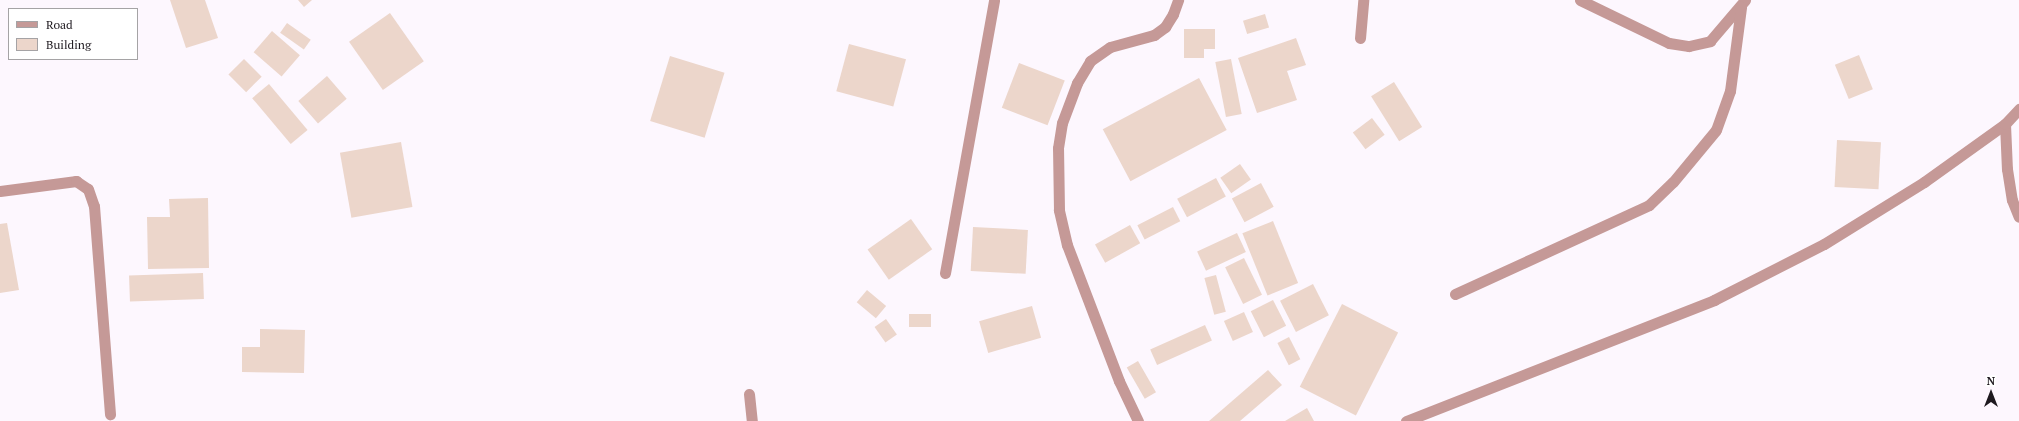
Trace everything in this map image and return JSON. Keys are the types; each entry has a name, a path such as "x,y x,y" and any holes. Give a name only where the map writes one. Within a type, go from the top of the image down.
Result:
{"street":[{"path":"944,273 994,0"},
{"path":"1138,421 1119,381 1067,245 1059,210 1058,148 1062,123 1072,97 1090,62 1110,47 1154,35 1165,27 1173,14 1178,0"},
{"path":"1360,38 1363,0"},
{"path":"1580,0 1669,43 1689,46 1710,42 1743,4"},
{"path":"1455,294 1648,205 1673,182 1716,130 1730,91 1743,4"},
{"path":"1406,421 1714,300 1824,244 1924,182 2005,124 2019,109"},
{"path":"2005,124 2012,200 2019,217"},
{"path":"0,191 76,181 88,189 94,206 110,414"},
{"path":"749,394 752,421"}],"building":[{"path":"170,0 205,0 218,38 186,48"},
{"path":"298,0 312,0 304,7"},
{"path":"390,13 424,61 383,90 349,42"},
{"path":"1265,14 1269,27 1247,34 1243,21"},
{"path":"287,23 311,40 304,49 280,33"},
{"path":"1184,29 1215,29 1215,49 1204,49 1204,58 1184,58"},
{"path":"272,31 300,55 282,76 254,52"},
{"path":"1296,38 1306,65 1287,71 1297,100 1257,113 1238,58"},
{"path":"849,44 906,59 893,107 836,91"},
{"path":"1859,55 1873,89 1849,99 1835,65"},
{"path":"670,56 725,73 705,138 650,121"},
{"path":"244,59 262,77 246,92 228,75"},
{"path":"1231,59 1242,114 1226,117 1215,62"},
{"path":"1019,63 1065,81 1048,125 1002,108"},
{"path":"327,76 347,99 318,124 298,101"},
{"path":"1199,78 1227,130 1130,181 1103,129"},
{"path":"1394,82 1422,127 1399,141 1371,96"},
{"path":"269,84 308,130 291,144 252,98"},
{"path":"1372,118 1385,135 1365,149 1353,132"},
{"path":"1837,140 1881,142 1878,189 1835,187"},
{"path":"401,142 412,207 351,218 340,153"},
{"path":"1240,164 1251,180 1231,193 1220,178"},
{"path":"1216,178 1226,197 1187,217 1177,199"},
{"path":"1261,183 1274,207 1245,222 1232,198"},
{"path":"208,198 209,268 148,269 147,217 170,217 169,199"},
{"path":"1173,207 1180,221 1145,239 1137,225"},
{"path":"911,219 932,249 889,280 868,249"},
{"path":"1273,221 1298,283 1268,295 1242,233"},
{"path":"7,223 19,290 0,293 0,224"},
{"path":"1130,225 1140,243 1105,263 1095,244"},
{"path":"973,227 1028,230 1026,274 971,271"},
{"path":"1237,233 1246,252 1206,271 1197,252"},
{"path":"1244,258 1262,295 1243,304 1225,267"},
{"path":"203,273 204,299 130,302 129,276"},
{"path":"1216,275 1226,312 1214,315 1204,278"},
{"path":"1313,284 1329,315 1296,332 1280,301"},
{"path":"867,290 886,306 876,318 857,302"},
{"path":"1273,300 1286,326 1264,337 1251,311"},
{"path":"1342,304 1398,333 1356,415 1300,387"},
{"path":"1032,306 1041,338 988,353 979,321"},
{"path":"1244,312 1253,332 1233,341 1224,321"},
{"path":"909,314 931,314 931,327 909,327"},
{"path":"886,319 897,335 885,343 875,327"},
{"path":"1205,325 1212,341 1157,365 1150,349"},
{"path":"260,329 305,330 304,373 242,372 242,347 260,347"},
{"path":"1289,337 1300,359 1289,365 1277,343"},
{"path":"1138,361 1156,392 1145,399 1127,368"},
{"path":"1268,370 1282,385 1240,421 1209,421"},
{"path":"1307,408 1314,421 1285,421"}]}
